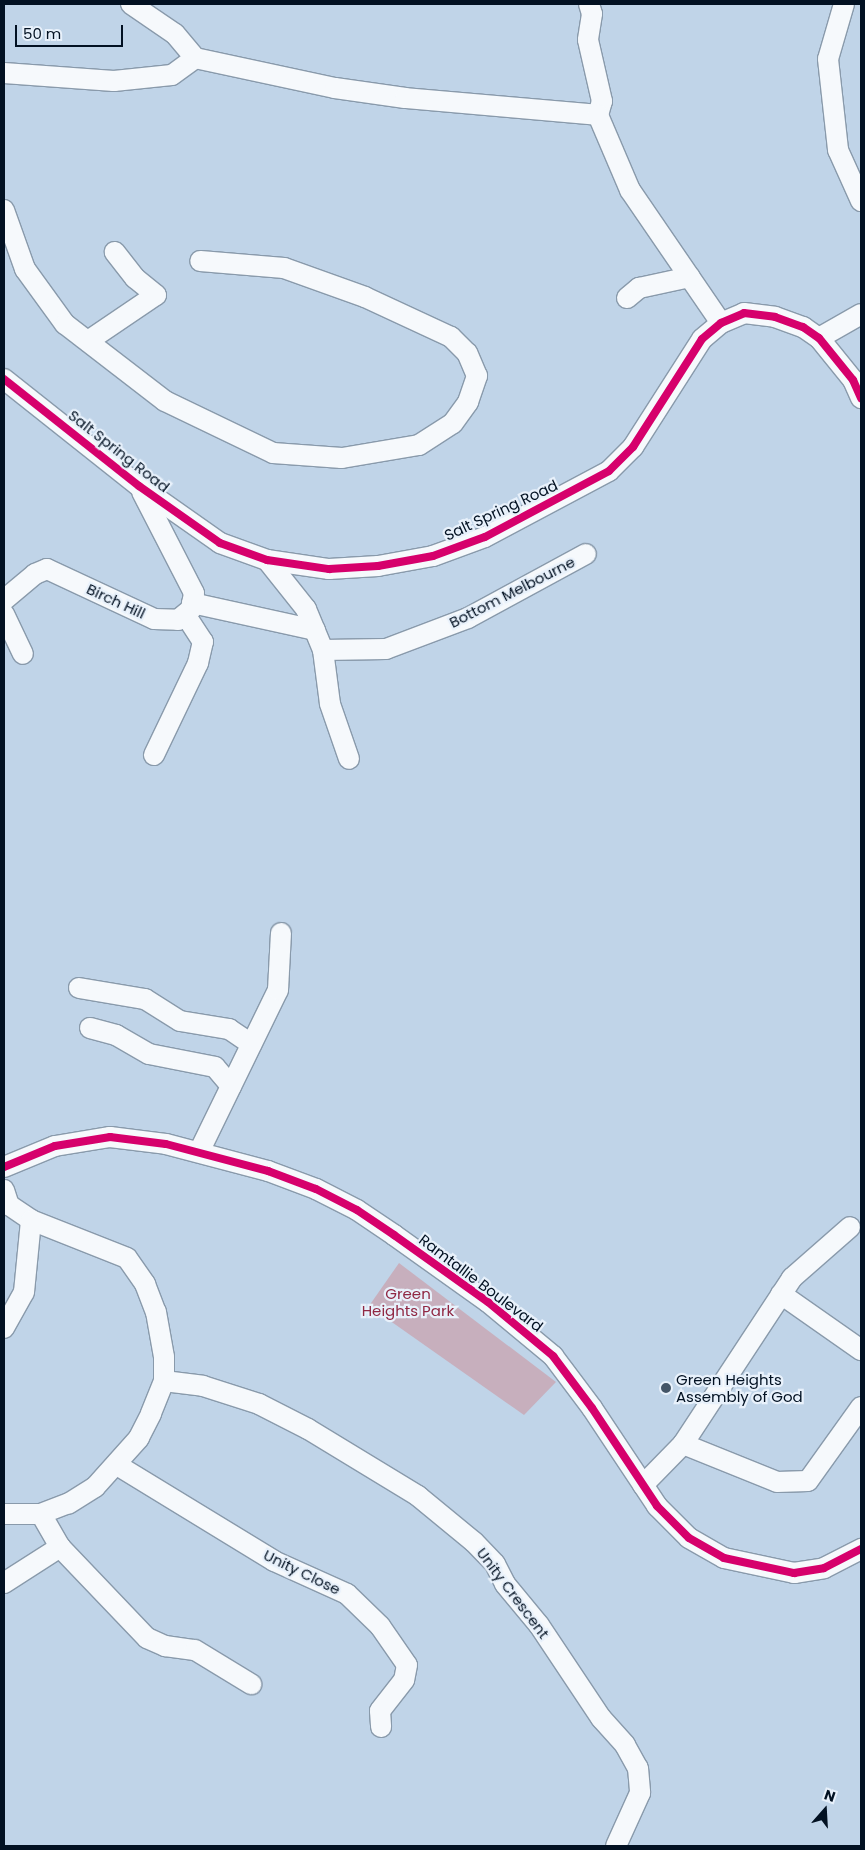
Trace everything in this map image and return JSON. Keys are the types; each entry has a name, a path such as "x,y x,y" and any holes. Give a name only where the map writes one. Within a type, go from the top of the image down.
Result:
{"street":[{"path":"131,4 176,34 195,58 335,88 405,98 598,115"},
{"path":"589,4 592,14 588,40 602,101 598,115 630,190 721,323"},
{"path":"844,4 828,59 838,150 861,201"},
{"path":"4,73 114,81 172,75 195,58"},
{"path":"4,210 25,270 65,324 165,401 273,453 342,458 419,445 453,423 468,402 477,376 467,353 451,337 365,297 284,268 200,261"},
{"path":"88,341 156,295 135,278 115,252"},
{"path":"627,298 639,288 690,277"},
{"name":"Salt Spring Road","path":"4,379 139,486 220,543 267,560 330,568 378,566 433,556 485,537 609,471 633,447 702,339 721,323 744,313 775,317 803,327 819,338 852,380 861,398"},
{"path":"819,338 861,314"},
{"path":"139,486 194,593 188,609 203,642 198,663 154,755"},
{"name":"Bottom Melbourne","path":"322,650 386,649 468,618 586,554"},
{"path":"267,560 306,609 315,630 322,650 330,704 349,760"},
{"name":"Birch Hill","path":"4,600 35,574 47,569 154,619 178,620 188,609"},
{"path":"188,609 315,630"},
{"path":"4,614 23,654"},
{"path":"199,1152 278,990 281,934"},
{"path":"79,988 146,999 180,1021 229,1029 251,1044"},
{"path":"90,1028 116,1035 149,1054 215,1067 231,1086"},
{"name":"Ramtallie Boulevard","path":"4,1168 55,1146 110,1137 166,1144 268,1171 357,1210 488,1302 553,1356 592,1408 657,1506 689,1538 724,1558 794,1573 824,1568 861,1549"},
{"path":"4,1514 41,1514 69,1504 95,1486 139,1438 164,1381 163,1339 156,1312 145,1284 127,1258 31,1220 6,1202"},
{"path":"4,1328 24,1292 31,1220"},
{"path":"643,1485 684,1444 792,1278 850,1228"},
{"path":"782,1294 861,1350"},
{"name":"Unity Crescent","path":"164,1381 203,1386 259,1404 308,1429 418,1496 474,1542 496,1564 505,1584 539,1625 601,1718 625,1746 638,1768 640,1793 616,1846"},
{"path":"684,1444 777,1482 808,1481 861,1407"},
{"name":"Unity Close","path":"117,1464 274,1560 347,1594 380,1626 408,1665 404,1680 380,1711 381,1727"},
{"path":"41,1514 60,1547 147,1638 165,1646 195,1650 251,1684"},
{"path":"4,1583 60,1547"}],"green space":[{"name":"Green Heights Park","path":"399,1263 556,1382 524,1415 369,1306"}],"cycle path":[{"path":"4,379 139,486 220,543 267,560 329,569 378,566 433,556 485,537 609,471 633,447 702,339 721,323 744,313 775,317 803,327 819,338 853,380 861,398"},
{"path":"4,1167 55,1146 110,1137 166,1144 268,1171 316,1189 357,1210 394,1235 488,1302 553,1356 592,1408 657,1506 689,1538 724,1558 794,1573 824,1568 861,1549"}],"place":[{"name":"Green Heights Assembly of God","path":"666,1388"}]}
